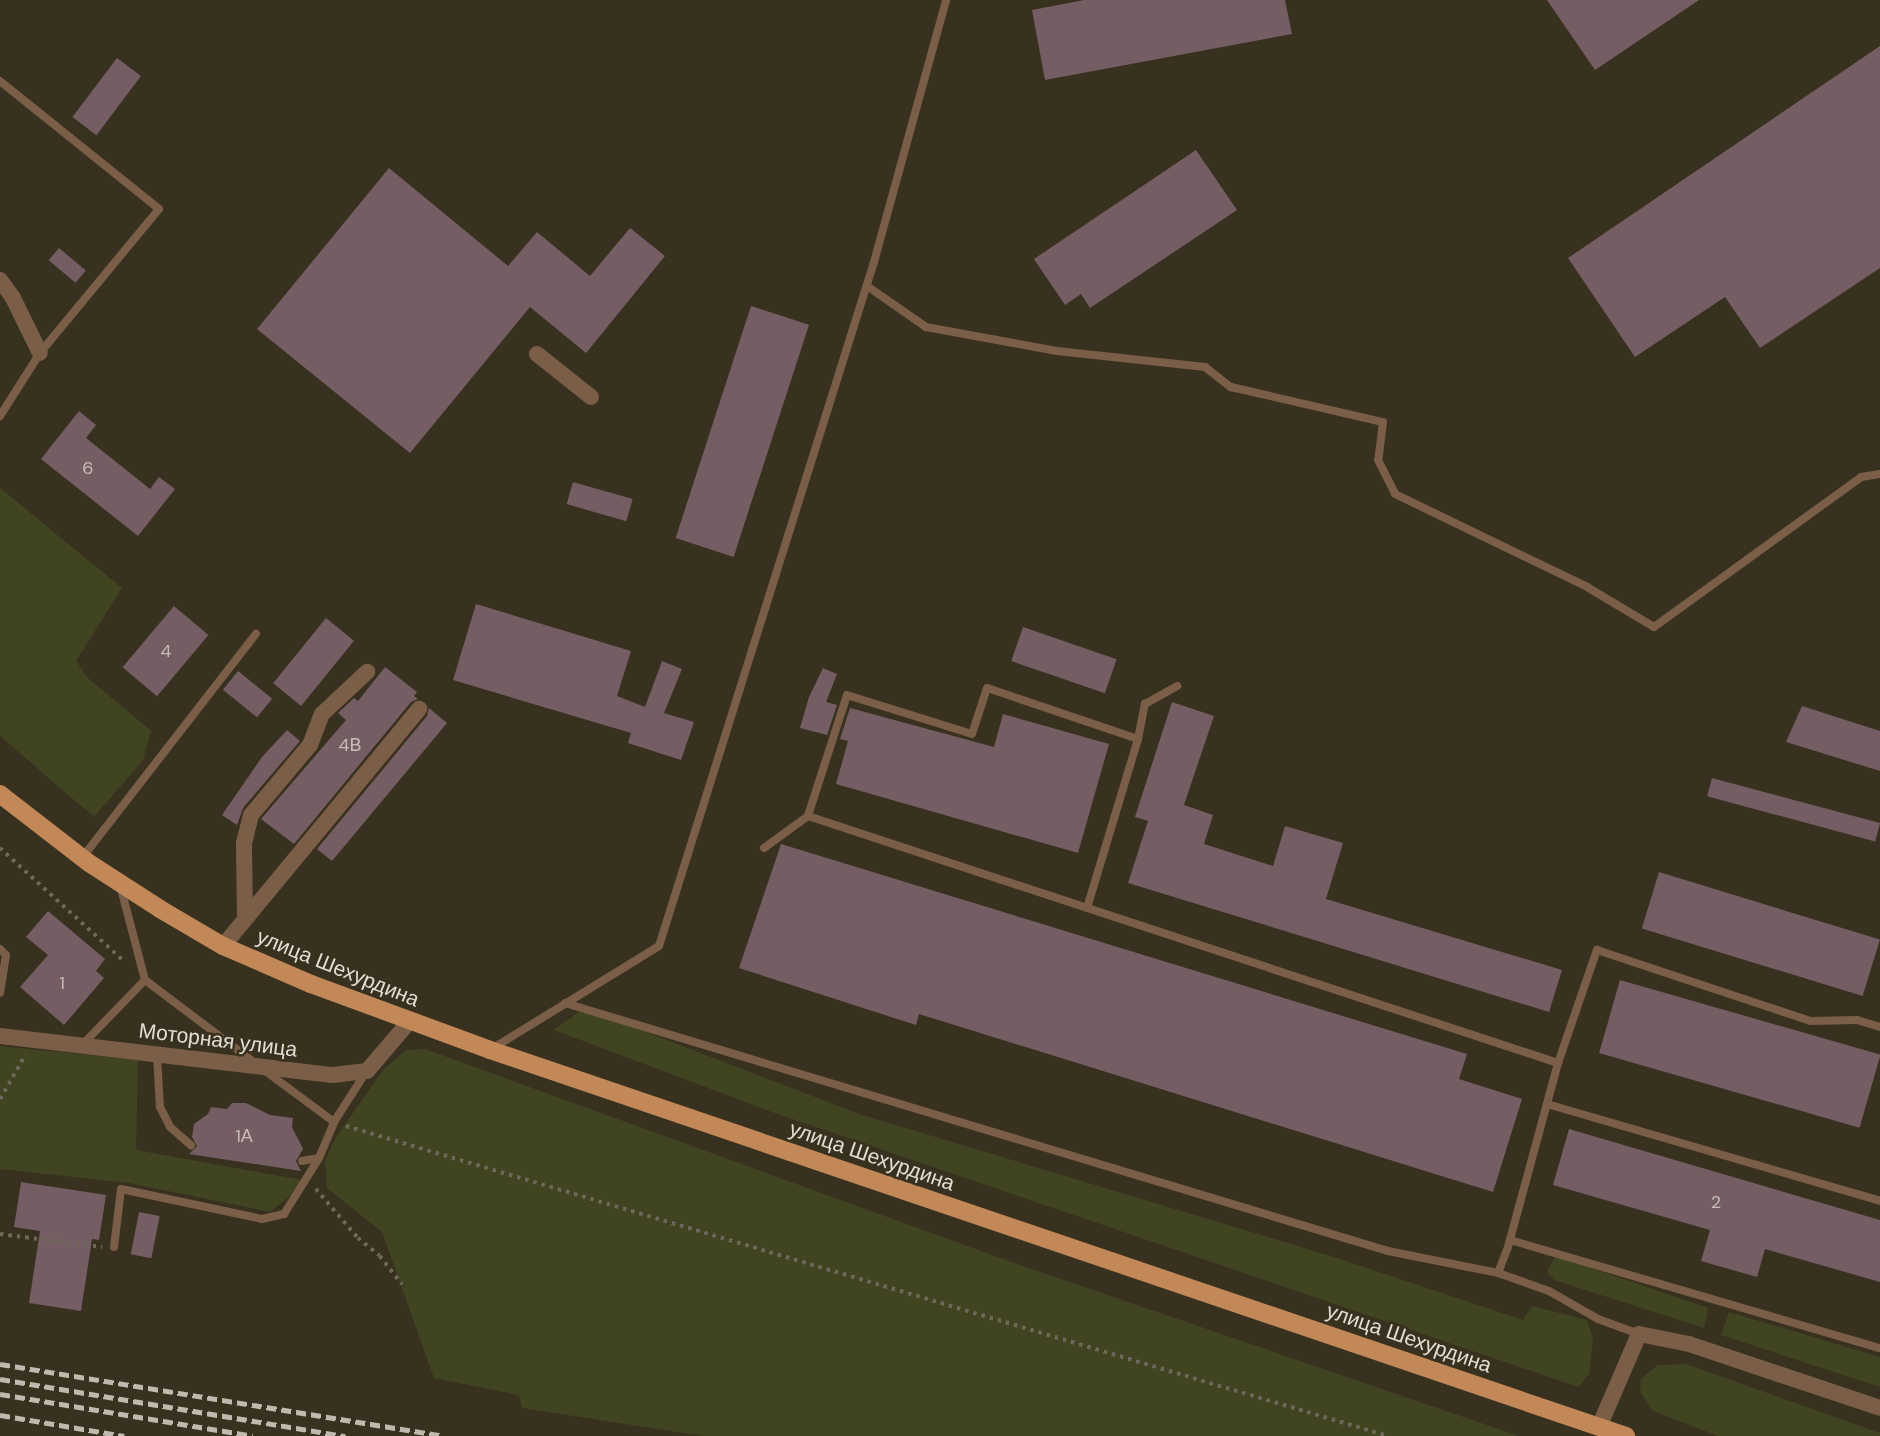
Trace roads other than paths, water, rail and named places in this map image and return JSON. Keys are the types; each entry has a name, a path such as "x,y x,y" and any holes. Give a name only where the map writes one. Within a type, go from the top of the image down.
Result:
{"main road":[{"name":"улица Шехурдина","path":"0,794 82,858 223,946 409,1022 1626,1436"}],"street":[{"path":"0,280 13,298 40,353"},
{"path":"537,354 591,397"},
{"path":"245,918 244,844 251,815 310,745 323,714 367,673"},
{"path":"223,946 419,709"},
{"path":"367,1071 409,1022"},
{"name":"Моторная улица","path":"0,1036 332,1075 367,1071"},
{"path":"1599,1427 1639,1334 1689,1344 1880,1408"}],"lane":[{"path":"489,1050 659,946 867,286 946,0"},
{"path":"0,81 159,209 40,353 0,416"},
{"path":"867,286 926,327 1057,351 1205,367 1231,387 1383,422 1378,460 1395,494 1587,587 1654,627 1861,477 1880,474"},
{"path":"82,858 256,634"},
{"path":"1087,908 1138,739 1145,704 1177,686"},
{"path":"764,848 808,816 846,695 972,734 987,688 1138,739"},
{"path":"808,816 1558,1063"},
{"path":"119,883 145,980 334,1122"},
{"path":"0,950 6,955 0,993"},
{"path":"1498,1273 1510,1240 1558,1063 1597,950 1811,1021 1857,1020 1880,1027"},
{"path":"83,1045 145,980"},
{"path":"565,1003 1388,1251 1498,1273 1549,1291 1598,1319 1639,1334"},
{"path":"157,1055 160,1107 170,1127 191,1145"},
{"path":"114,1247 121,1189 261,1219 284,1214 308,1179 334,1122 367,1071"},
{"path":"1547,1104 1880,1201"},
{"path":"302,1161 319,1158"},
{"path":"1510,1240 1880,1348"}],"railway":[{"path":"0,1364 443,1436"},
{"path":"0,1379 345,1436"},
{"path":"0,1394 253,1436"},
{"path":"0,1415 124,1436"}]}
